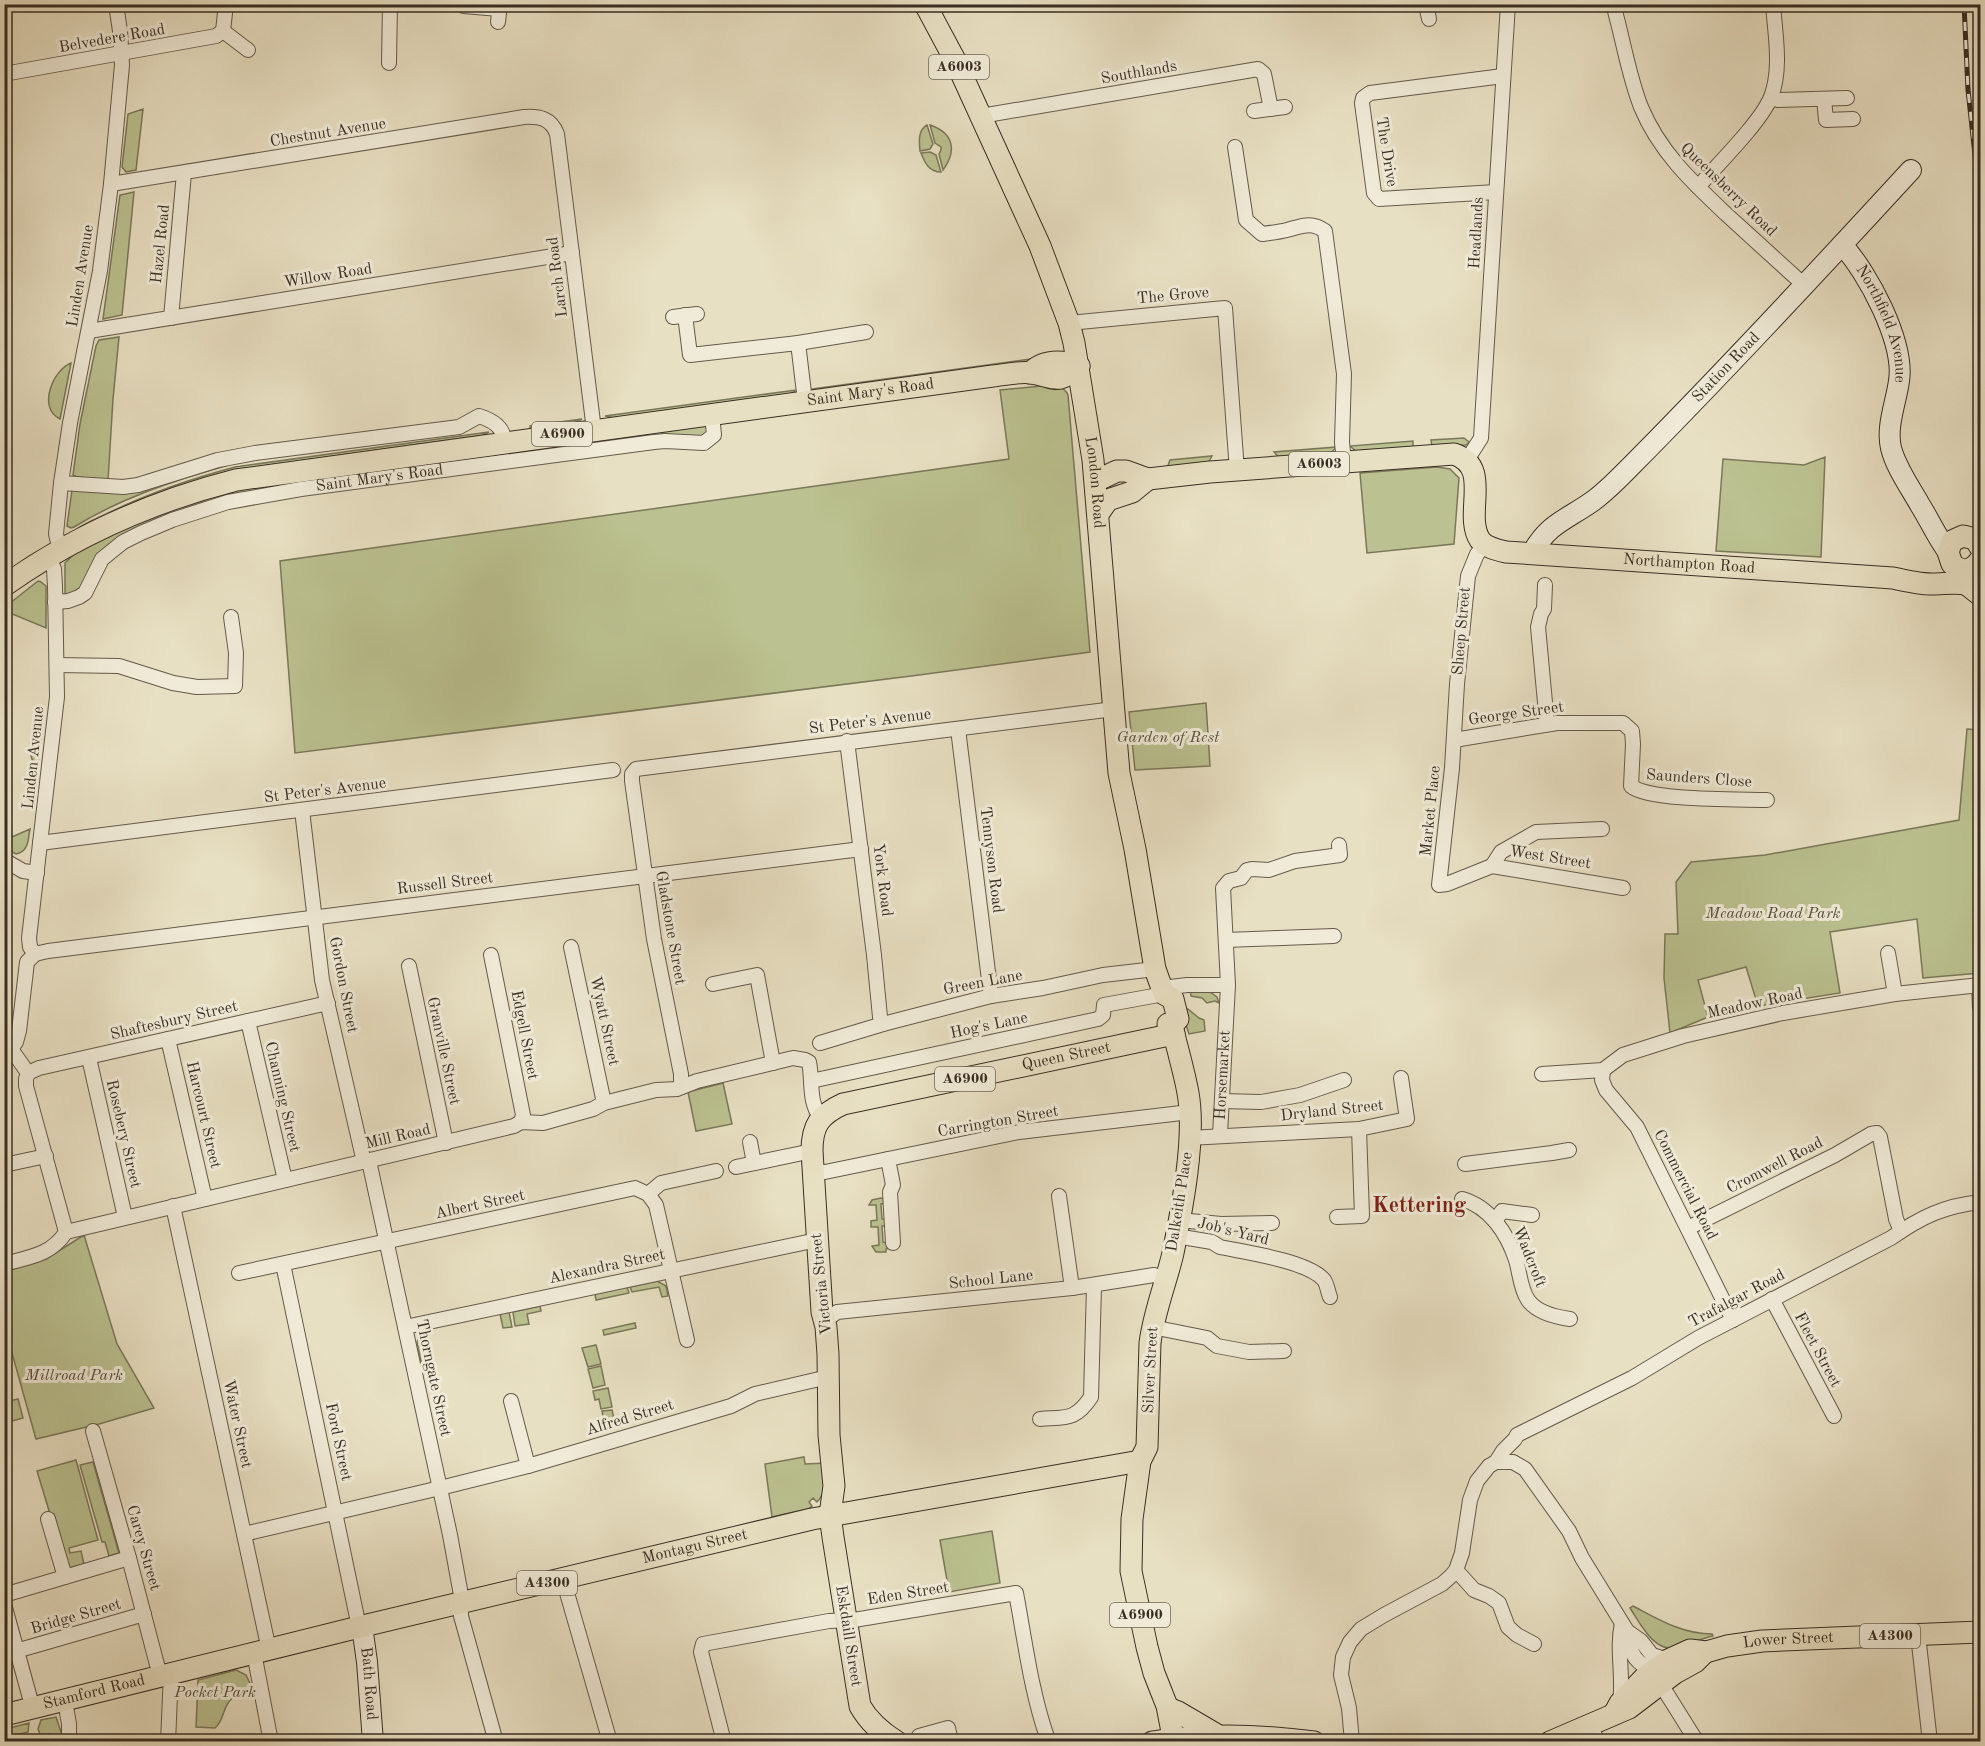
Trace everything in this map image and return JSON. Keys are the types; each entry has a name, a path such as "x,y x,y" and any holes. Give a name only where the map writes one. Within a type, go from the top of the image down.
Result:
{"main road":[{"name":"London Road","path":"932,7 1044,255 1069,323 1079,366 1092,453 1119,773 1160,984"},
{"name":"Station Road","path":"1532,554 1542,537 1554,525 1594,500 1632,465 1911,170"},
{"name":"Northfield Avenue","path":"1842,245 1856,260 1870,283 1894,337 1900,361 1900,379 1890,422 1891,449 1897,465 1935,533 1962,571"},
{"name":"Saint Mary's Road","path":"4,586 54,554 112,524 201,489 236,480 983,377 1030,373 1049,379 1062,378 1079,366"},
{"path":"1092,453 1100,456 1104,462 1117,471"},
{"name":"A6003","path":"1095,481 1122,486 1237,471 1442,454 1454,454 1467,460"},
{"path":"1467,460 1474,474 1477,532 1485,545"},
{"name":"A6003","path":"1117,471 1126,471 1145,482"},
{"path":"1095,481 1117,471"},
{"name":"A6003","path":"1098,514 1108,500 1132,492 1145,482"},
{"name":"Northfield Avenue","path":"1923,509 1972,542"},
{"name":"Northampton Road","path":"1485,545 1506,552 1893,578 1962,571 1952,541 1972,542"},
{"name":"Horsemarket","path":"1160,984 1173,999 1178,1019 1173,1030 1188,1094 1189,1125"},
{"name":"Queen Street","path":"821,1118 843,1104 1173,1030"},
{"name":"Victoria Street","path":"821,1118 812,1135 812,1161 823,1317 826,1327 829,1435 834,1486 830,1515"},
{"name":"Dalkeith Place","path":"1166,1278 1177,1228 1189,1125"},
{"name":"Silver Street","path":"1134,1462 1147,1447 1150,1343 1152,1327 1166,1278"},
{"name":"Montagu Street","path":"261,1651 830,1515 1134,1462"},
{"name":"A6900","path":"1134,1462 1131,1571 1147,1647 1171,1727"},
{"name":"Eskdaill Street","path":"830,1515 860,1706 882,1738"},
{"name":"Bath Road","path":"361,1627 367,1662 373,1742"},
{"name":"Lower Street","path":"1661,1668 1690,1650 1706,1652 1727,1646 1762,1641 1980,1632"},
{"name":"Stamford Road","path":"4,1715 261,1651"},
{"name":"A4300","path":"1550,1742 1594,1734 1617,1708 1629,1708 1661,1668"},
{"path":"1152,1742 1171,1727 1178,1712 1215,1739"},
{"path":"1171,1727 1215,1739 1254,1736 1314,1742"}],"street":[{"name":"Linden Avenue","path":"28,1073 8,1050 16,1042 19,1031 27,962 34,954 29,938 57,697 54,554 70,423 100,271 111,184 122,54 116,4"},
{"path":"226,4 223,31 248,50"},
{"path":"389,63 390,4"},
{"path":"1426,4 1429,19"},
{"name":"Headlands","path":"1467,460 1481,438 1508,4"},
{"name":"Queensberry Road","path":"1613,4 1641,107 1667,154 1698,187 1804,285"},
{"path":"1698,187 1751,126 1771,98 1777,61 1773,4"},
{"path":"464,6 499,12"},
{"name":"Belvedere Road","path":"4,74 216,36 223,31"},
{"name":"Southlands","path":"981,116 1258,69 1264,74 1278,108 1254,111"},
{"name":"The Drive","path":"1496,192 1379,199 1374,193 1362,104 1363,99 1370,93 1503,76"},
{"path":"1771,98 1778,100 1847,98"},
{"path":"1824,99 1826,120 1853,119"},
{"name":"Chestnut Avenue","path":"111,184 524,117 536,116 549,122"},
{"name":"Larch Road","path":"549,122 557,134 594,430"},
{"path":"1235,147 1246,220 1250,225 1262,234 1291,229 1299,225 1318,226 1325,231 1344,374 1345,402 1342,442 1344,462"},
{"name":"Hazel Road","path":"171,318 184,173"},
{"name":"Willow Road","path":"89,330 572,253"},
{"name":"The Grove","path":"1069,323 1225,308 1237,471"},
{"path":"685,315 690,354 798,343 866,332"},
{"path":"798,343 805,401"},
{"name":"Saint Mary's Road","path":"55,602 74,600 85,593 102,559 123,542 206,508 270,494 623,446 665,441 704,443 714,435 712,414"},
{"path":"61,483 108,487 138,485 218,460 255,453 459,427 479,417 501,428 505,442"},
{"name":"Sheep Street","path":"1454,740 1468,576 1477,554 1485,545"},
{"path":"1545,585 1544,609 1539,627 1547,724"},
{"path":"57,665 119,666 173,683 197,687 235,686 236,653 231,617"},
{"name":"St Peter's Avenue","path":"632,774 636,769 1114,709"},
{"name":"George Street","path":"1454,740 1547,724 1623,723 1632,731 1631,786"},
{"name":"Tennyson Road","path":"958,729 992,996"},
{"name":"Market Place","path":"1439,885 1454,740"},
{"name":"York Road","path":"847,741 880,1017 883,1024"},
{"name":"St Peter's Avenue","path":"40,843 613,770"},
{"name":"Gladstone Street","path":"632,774 644,876 681,1074 681,1087"},
{"name":"Saunders Close","path":"1631,786 1637,791 1660,795 1767,800"},
{"name":"Gordon Street","path":"302,810 322,980 366,1162"},
{"path":"1492,866 1501,852 1536,832 1602,829"},
{"name":"Horsemarket","path":"1189,1125 1220,1135 1228,985 1223,888 1229,881 1241,878 1247,870 1269,870 1295,861 1340,855 1339,844"},
{"name":"Russell Street","path":"34,954 861,849"},
{"path":"4,860 23,872 37,873"},
{"name":"West Street","path":"1439,885 1492,866 1623,888"},
{"path":"1226,940 1334,936"},
{"name":"Wyatt Street","path":"571,947 604,1103"},
{"path":"1888,953 1895,994"},
{"name":"Edgell Street","path":"491,955 523,1115 521,1122"},
{"name":"Granville Street","path":"409,966 446,1143"},
{"path":"712,984 757,975 773,1063"},
{"name":"Green Lane","path":"820,1043 992,996 1103,975 1160,984"},
{"path":"1160,984 1228,985"},
{"name":"Hog's Lane","path":"811,1081 1098,1019 1103,1015 1104,1005 1160,984"},
{"path":"1980,985 1980,1008"},
{"name":"Meadow Road","path":"1604,1070 1623,1055 1683,1036 1783,1013 1895,994 1980,985"},
{"name":"Shaftesbury Street","path":"28,1073 39,1068 328,1003"},
{"name":"Channing Street","path":"248,1021 285,1180"},
{"name":"Harcourt Street","path":"168,1039 205,1198"},
{"name":"Rosebery Street","path":"89,1058 125,1217"},
{"name":"Mill Road","path":"4,1264 43,1253 58,1244 66,1232 446,1143 514,1126 521,1122 543,1123 593,1109 604,1103 656,1090 673,1090 697,1081 793,1058 808,1062 811,1081"},
{"path":"1542,1074 1604,1070"},
{"name":"Commercial Road","path":"1604,1070 1602,1080 1606,1090 1637,1127 1733,1320"},
{"path":"28,1073 26,1086 66,1232"},
{"name":"Dryland Street","path":"1220,1135 1359,1129 1407,1119 1401,1078"},
{"path":"1222,1101 1261,1102 1300,1095 1344,1080"},
{"path":"811,1081 812,1098 821,1118"},
{"name":"Carrington Street","path":"812,1161 825,1172 1019,1132 1189,1125"},
{"path":"1337,1217 1362,1216 1359,1129"},
{"name":"Cromwell Road","path":"1688,1228 1835,1155 1871,1134 1877,1134 1880,1137 1896,1219 1902,1231"},
{"path":"750,1142 754,1163"},
{"path":"1465,1164 1569,1150"},
{"path":"4,1164 46,1156"},
{"path":"888,1159 893,1185 890,1192 893,1243"},
{"path":"736,1167 754,1163 812,1161"},
{"name":"Thorngate Street","path":"366,1162 387,1243 440,1488 461,1612 496,1742"},
{"path":"687,1340 656,1204 648,1194 661,1183 716,1171"},
{"name":"Albert Street","path":"239,1273 633,1189 648,1194"},
{"path":"1059,1196 1072,1288"},
{"name":"Wadcroft","path":"1462,1199 1474,1202 1502,1230 1515,1258 1524,1290 1530,1302 1549,1315 1570,1319"},
{"name":"Trafalgar Road","path":"1456,1570 1462,1553 1474,1488 1482,1473 1496,1462 1519,1432 1632,1378 1698,1338 1892,1238 1915,1222 1955,1205 1980,1202"},
{"name":"Water Street","path":"173,1206 244,1534 271,1742"},
{"path":"1495,1221 1502,1211 1532,1215"},
{"path":"1177,1228 1272,1223"},
{"name":"Job's Yard","path":"1177,1228 1220,1247 1283,1261 1314,1272 1325,1281 1330,1297"},
{"name":"Alexandra Street","path":"405,1327 817,1240"},
{"name":"Ford Street","path":"283,1264 361,1627"},
{"name":"School Lane","path":"826,1327 829,1318 837,1312 1094,1286 1154,1275 1166,1278"},
{"path":"1040,1419 1070,1417 1083,1409 1091,1397 1094,1286"},
{"name":"Fleet Street","path":"1772,1299 1834,1416"},
{"path":"1152,1327 1207,1338 1217,1346 1249,1352 1284,1351"},
{"name":"Alfred Street","path":"244,1534 528,1466 731,1406 755,1395 828,1377"},
{"path":"511,1401 528,1466"},
{"name":"Carey Street","path":"93,1431 144,1614 166,1674 168,1742"},
{"path":"1515,1440 1522,1466"},
{"path":"1496,1462 1506,1461 1522,1466 1530,1475 1569,1531 1582,1558 1625,1627 1629,1647 1634,1657 1644,1666 1661,1668 1697,1742"},
{"path":"48,1519 65,1577"},
{"path":"4,1594 129,1558"},
{"path":"1352,1742 1349,1708 1341,1675 1343,1657 1350,1642 1361,1629 1442,1584 1456,1570 1474,1590 1499,1603 1508,1627 1534,1644"},
{"path":"562,1579 610,1742"},
{"name":"Eden Street","path":"724,1742 701,1647 703,1644 829,1621 1016,1593 1029,1667 1047,1737"},
{"path":"4,1604 33,1709"},
{"name":"Bridge Street","path":"16,1651 144,1614"},
{"path":"1617,1708 1622,1683 1619,1640 1625,1627"},
{"path":"1918,1635 1930,1742"},
{"path":"65,1701 69,1742"},
{"path":"919,1736 948,1728 951,1742"}],"green space":[{"path":"143,109 136,170 126,172 122,167 128,114"},
{"path":"927,125 933,144 930,149 920,151 919,140"},
{"path":"930,125 944,133 951,143 950,156 943,170 939,154 941,147 935,143"},
{"path":"930,152 936,155 941,172 930,169 924,160 921,153"},
{"path":"134,192 122,315 103,319 120,195"},
{"path":"119,337 108,480 77,477 73,475 80,424 96,346 99,340"},
{"path":"1038,358 1022,364 817,391 813,389"},
{"path":"71,363 60,419 49,407 50,389 58,373"},
{"path":"1041,386 1060,387 1068,395 1090,652 295,753 280,561 1009,459 1000,390"},
{"path":"796,390 791,394 614,418 605,416"},
{"path":"582,419 573,424 530,429 530,426"},
{"path":"700,422 709,427 708,436 316,482 144,526 81,590 65,595 65,563 80,548 210,493"},
{"path":"489,432 484,435 235,470 73,532 89,522 153,494 235,467"},
{"path":"1464,438 1469,442 1466,445 1432,447 1431,440"},
{"path":"1413,441 1413,449 1358,453 1350,446"},
{"path":"1337,447 1328,455 1280,459 1274,452"},
{"path":"1212,456 1207,465 1167,468 1170,460"},
{"path":"1825,457 1821,557 1716,551 1723,459 1804,465"},
{"path":"228,462 229,465 169,484 110,507 74,527 67,526 72,490 108,492"},
{"path":"1437,467 1450,469 1459,478 1454,544 1367,553 1360,473"},
{"path":"38,581 46,586 46,628 5,611 5,607"},
{"name":"Garden of Rest","path":"1206,703 1210,766 1135,770 1129,712"},
{"path":"43,720 38,767 36,768 31,755 30,743 34,731"},
{"name":"Meadow Road Park","path":"1967,729 1980,730 1980,973 1923,978 1917,919 1830,932 1840,993 1758,1006 1746,967 1698,980 1708,1017 1670,1033 1664,978 1665,934 1678,934 1676,882 1691,862 1765,855 1959,820"},
{"path":"30,829 23,851 16,854 5,848 5,840"},
{"path":"1206,989 1217,997 1219,1003 1215,1001 1207,1003 1202,998 1191,996 1190,990"},
{"path":"1188,1009 1204,1020 1205,1031 1189,1034 1181,1010"},
{"path":"723,1083 732,1124 696,1131 688,1092"},
{"path":"881,1198 887,1203 881,1204 882,1219 888,1219 889,1226 882,1226 883,1242 889,1244 890,1248 886,1249 886,1252 876,1252 872,1246 879,1245 878,1227 871,1227 871,1221 877,1220 876,1205 869,1205 872,1200"},
{"name":"Millroad Park","path":"84,1235 117,1344 154,1408 36,1439 5,1328 4,1272 46,1259"},
{"path":"657,1281 666,1286 668,1296 662,1297 659,1287 632,1292 630,1287"},
{"path":"627,1287 629,1293 596,1300 595,1294"},
{"path":"540,1306 541,1311 527,1314 529,1324 515,1326 513,1312"},
{"path":"509,1312 512,1327 503,1328 500,1314"},
{"path":"635,1323 636,1328 604,1335 603,1330"},
{"path":"426,1330 433,1365 422,1367 417,1342 421,1332"},
{"path":"596,1345 601,1364 588,1367 582,1348"},
{"path":"601,1366 605,1385 593,1388 588,1369"},
{"path":"608,1388 612,1407 601,1409 599,1399 595,1400 593,1391"},
{"path":"18,1399 23,1418 5,1423 5,1402"},
{"path":"612,1410 616,1427 590,1434 589,1430 605,1426 602,1411"},
{"path":"804,1457 805,1464 827,1463 823,1493 817,1502 813,1498 809,1502 812,1506 808,1509 772,1517 765,1464"},
{"path":"76,1460 98,1540 69,1548 70,1553 81,1551 84,1564 69,1568 54,1514 50,1514 37,1471"},
{"path":"93,1462 119,1553 109,1556 105,1542 102,1542 80,1465"},
{"path":"992,1531 1000,1583 949,1592 940,1540"},
{"path":"1633,1606 1680,1629 1713,1636 1677,1648 1661,1646 1643,1629 1630,1608"},
{"name":"Pocket Park","path":"236,1670 246,1675 254,1692 236,1696 230,1700 215,1728 196,1727 198,1680"},
{"path":"56,1717 62,1735 61,1741 51,1741 49,1734 41,1737 38,1729 41,1720"},
{"path":"29,1723 28,1732 5,1738 5,1729"}],"railway":[{"path":"1964,4 1968,90 1980,202"}],"district":[{"name":"Kettering","path":"1419,1206"}]}
